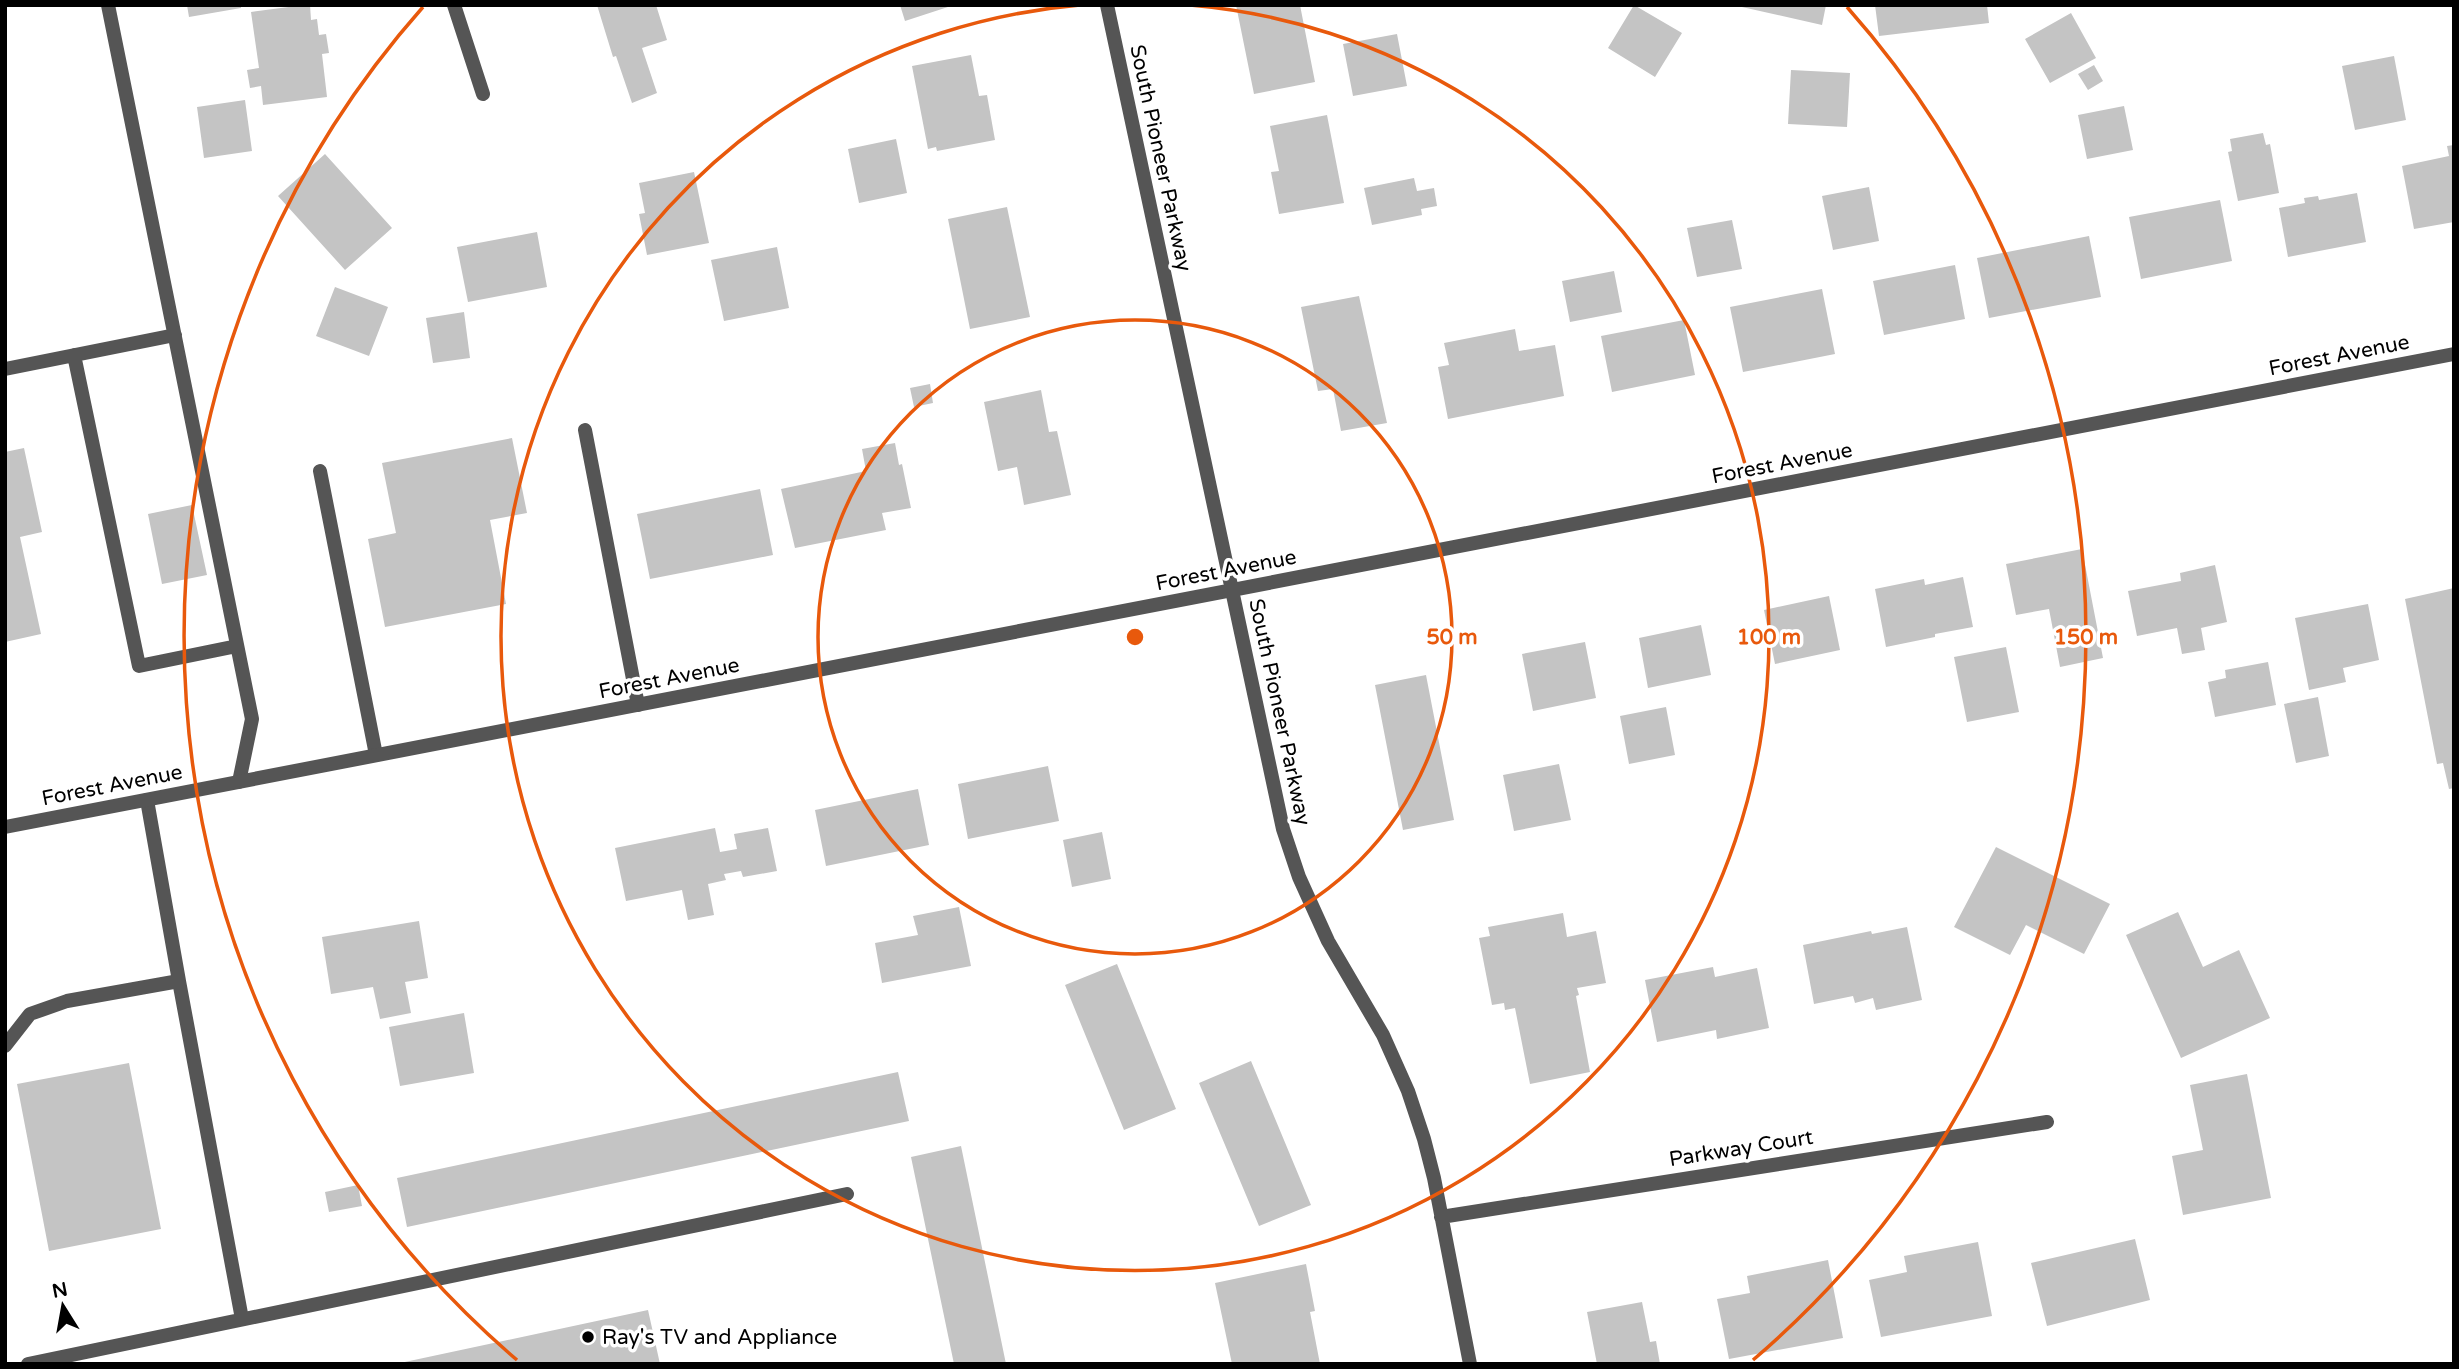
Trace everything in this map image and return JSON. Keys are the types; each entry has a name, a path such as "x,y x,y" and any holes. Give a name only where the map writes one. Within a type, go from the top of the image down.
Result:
{"street":[{"path":"108,5 252,719 239,782"},
{"path":"454,5 483,94"},
{"name":"South Pioneer Parkway","path":"1107,5 1233,590 1273,790 1288,848 1298,877 1328,941 1383,1035 1408,1091 1424,1139 1469,1364"},
{"path":"5,369 176,335"},
{"name":"Forest Avenue","path":"5,827 2454,354"},
{"path":"74,355 139,666 237,646"},
{"path":"584,430 638,705"},
{"path":"320,471 376,755"},
{"path":"147,800 242,1319"},
{"path":"5,1046 30,1014 67,1001 179,981"},
{"name":"Parkway Court","path":"1441,1217 2047,1122"},
{"path":"28,1364 848,1194"}],"building":[{"path":"187,5 241,5 241,8 189,17"},
{"path":"310,5 311,20 317,19 319,35 326,34 329,53 322,54 327,97 263,105 261,86 250,88 247,70 259,68 251,12"},
{"path":"597,5 656,5 667,40 642,48 657,93 632,103 616,56 613,57"},
{"path":"900,5 951,5 951,6 905,21"},
{"path":"1236,5 1300,5 1315,82 1254,94"},
{"path":"1634,5 1682,33 1655,77 1608,48"},
{"path":"1733,5 1826,5 1822,25"},
{"path":"1875,5 1987,5 1989,23 1879,36"},
{"path":"2071,13 2096,58 2050,83 2025,39"},
{"path":"1397,34 1407,86 1353,96 1343,44"},
{"path":"971,55 979,96 987,95 995,140 937,151 936,147 928,149 912,66"},
{"path":"2394,56 2406,120 2355,130 2342,66"},
{"path":"2094,65 2103,81 2088,90 2078,74"},
{"path":"1791,70 1850,73 1847,127 1788,124"},
{"path":"245,100 252,151 204,158 197,107"},
{"path":"2124,106 2133,150 2087,159 2078,115"},
{"path":"1327,115 1344,203 1279,214 1271,172 1279,171 1270,126"},
{"path":"2263,133 2266,145 2270,144 2279,193 2238,201 2228,152 2232,151 2230,139"},
{"path":"896,139 907,193 859,203 848,149"},
{"path":"2454,145 2454,222 2414,229 2402,166 2449,156 2447,146"},
{"path":"325,154 392,228 345,270 278,196"},
{"path":"694,172 709,243 647,255 639,214 645,213 639,183"},
{"path":"1414,178 1417,191 1434,188 1437,206 1421,209 1422,215 1372,225 1364,188"},
{"path":"1869,187 1879,241 1833,250 1822,196"},
{"path":"2357,193 2366,242 2288,257 2279,208 2305,203 2304,198 2318,196 2319,200"},
{"path":"2220,200 2232,261 2141,279 2129,217"},
{"path":"1007,207 1030,317 970,329 948,219"},
{"path":"1732,220 1742,269 1697,277 1687,228"},
{"path":"537,232 547,287 468,302 457,247"},
{"path":"2089,236 2101,297 1989,318 1977,258"},
{"path":"777,247 789,308 724,321 711,260"},
{"path":"1955,265 1965,319 1884,335 1873,281"},
{"path":"1614,271 1622,312 1570,322 1562,281"},
{"path":"335,287 388,307 369,356 316,336"},
{"path":"1822,289 1835,354 1743,372 1730,307"},
{"path":"1359,296 1387,423 1341,431 1333,389 1318,391 1301,307"},
{"path":"464,312 470,358 433,363 426,318"},
{"path":"1684,320 1695,375 1612,392 1601,336"},
{"path":"1515,329 1519,351 1555,345 1564,396 1448,419 1438,367 1449,365 1444,343"},
{"path":"930,384 933,403 914,407 910,388"},
{"path":"1041,390 1049,432 1057,431 1071,495 1024,505 1017,467 998,471 984,402"},
{"path":"512,438 527,513 490,520 506,604 385,627 368,539 396,533 382,463"},
{"path":"895,443 911,508 882,513 886,530 795,548 781,489 866,471 862,449"},
{"path":"24,448 42,532 20,537 41,634 5,642 5,452"},
{"path":"760,489 773,555 650,579 637,514"},
{"path":"192,505 207,575 162,584 148,514"},
{"path":"2082,549 2103,658 2060,667 2049,609 2016,615 2006,564"},
{"path":"2215,565 2227,622 2201,628 2205,650 2182,654 2177,628 2137,636 2128,591 2181,581 2180,573"},
{"path":"1963,577 1973,627 1886,647 1875,589 1924,579 1925,585"},
{"path":"2454,588 2454,788 2449,789 2443,763 2437,764 2405,599"},
{"path":"1829,596 1840,650 1775,664 1764,610"},
{"path":"2368,604 2379,660 2343,668 2346,682 2309,690 2295,618"},
{"path":"1701,625 1711,675 1648,688 1639,638"},
{"path":"1585,642 1596,698 1533,711 1522,654"},
{"path":"2006,647 2019,712 1967,722 1954,657"},
{"path":"2268,662 2276,705 2215,717 2208,682 2226,678 2225,670"},
{"path":"1426,675 1454,820 1403,830 1375,685"},
{"path":"2318,697 2329,756 2296,763 2284,704"},
{"path":"1666,707 1675,755 1629,764 1620,716"},
{"path":"1559,764 1571,820 1514,831 1503,775"},
{"path":"1048,766 1059,821 968,839 958,784"},
{"path":"918,789 929,845 826,866 815,810"},
{"path":"715,828 720,852 737,849 734,834 768,828 777,871 743,877 741,871 724,874 726,880 708,884 714,915 688,920 682,890 626,901 615,848"},
{"path":"1102,832 1111,879 1072,887 1063,840"},
{"path":"1996,847 2110,904 2084,954 2026,925 2010,955 1954,927"},
{"path":"959,907 971,966 882,983 875,943 918,935 913,916"},
{"path":"2178,912 2203,967 2239,950 2270,1018 2181,1058 2126,935"},
{"path":"1563,913 1567,937 1596,931 1606,983 1577,988 1579,995 1576,996 1590,1072 1530,1084 1515,1008 1505,1010 1504,1003 1492,1005 1479,938 1490,936 1488,927"},
{"path":"419,921 428,978 405,982 411,1013 380,1019 373,987 331,994 322,937"},
{"path":"1907,927 1922,1000 1876,1010 1873,998 1855,1003 1853,996 1814,1004 1803,945 1871,931 1872,934"},
{"path":"1117,964 1176,1109 1124,1130 1065,985"},
{"path":"1713,967 1715,977 1757,968 1769,1028 1717,1039 1716,1030 1657,1042 1645,980"},
{"path":"464,1013 474,1073 400,1086 389,1027"},
{"path":"1251,1061 1311,1205 1259,1226 1199,1083"},
{"path":"129,1063 161,1229 49,1251 17,1084"},
{"path":"898,1072 909,1121 407,1227 397,1178"},
{"path":"2247,1074 2271,1198 2183,1215 2172,1156 2203,1150 2190,1085"},
{"path":"961,1146 1006,1364 954,1364 911,1157"},
{"path":"358,1185 362,1206 329,1212 325,1192"},
{"path":"2135,1239 2150,1300 2047,1326 2031,1263"},
{"path":"1978,1242 1992,1316 1881,1337 1869,1280 1907,1272 1904,1256"},
{"path":"1828,1260 1843,1338 1729,1359 1717,1299 1750,1293 1747,1276"},
{"path":"1306,1264 1315,1311 1310,1312 1320,1364 1232,1364 1215,1283"},
{"path":"1642,1302 1650,1342 1656,1341 1660,1364 1597,1364 1587,1312"},
{"name":"Ray's TV and Appliance","path":"648,1310 660,1364 400,1364 400,1363"}],"place":[{"name":"Ray's TV and Appliance","path":"588,1337"}]}
